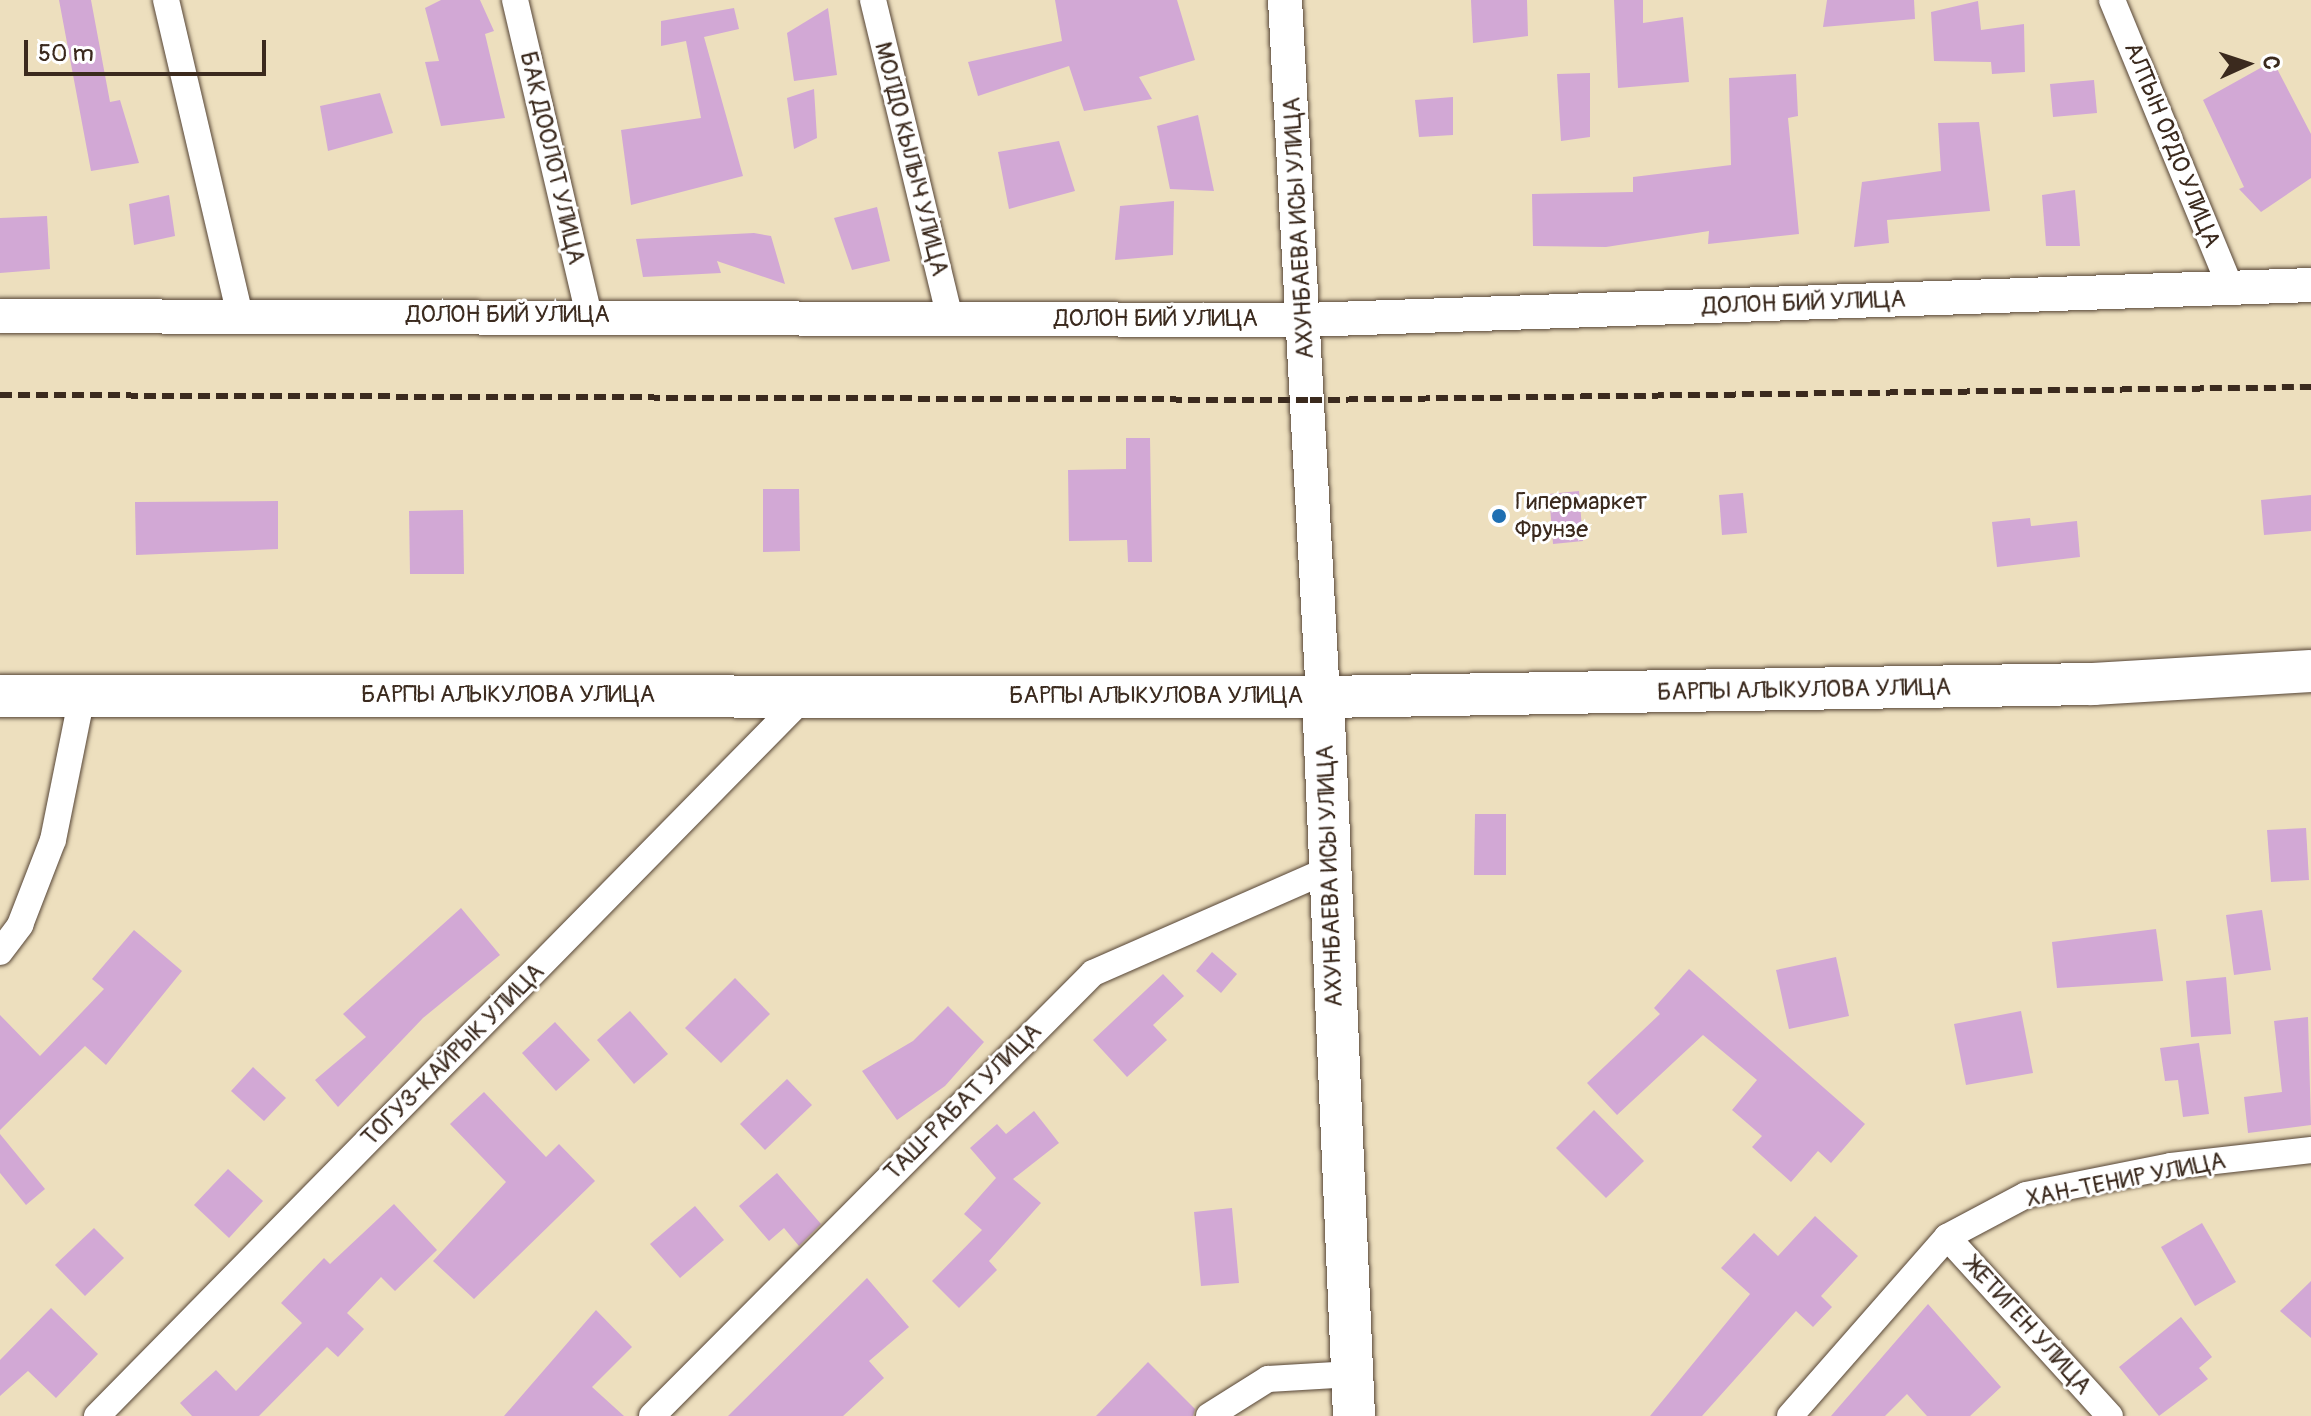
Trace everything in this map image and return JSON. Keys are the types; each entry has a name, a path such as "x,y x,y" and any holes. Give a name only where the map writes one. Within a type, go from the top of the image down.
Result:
{"main road":[{"name":"БАРПЫ АЛЫКУЛОВА УЛИЦА","path":"0,696 808,693 1323,697 1912,689 2311,671"},
{"name":"АХУНБАЕВА ИСЫ УЛИЦА","path":"1323,697 1354,1416"}],"street":[{"path":"166,0 240,316"},
{"name":"БАК ДООЛОТ УЛИЦА","path":"515,0 589,315"},
{"name":"МОЛДО КЫЛЫЧ УЛИЦА","path":"873,0 950,318"},
{"name":"АХУНБАЕВА ИСЫ УЛИЦА","path":"1285,0 1305,320 1323,697"},
{"name":"АЛТЫН ОРДО УЛИЦА","path":"2112,0 2231,289"},
{"name":"ДОЛОН БИЙ УЛИЦА","path":"0,316 589,315 1305,320 2311,285"},
{"name":"ТОГУЗ-КАЙРЫК УЛИЦА","path":"97,1416 808,693"},
{"path":"0,952 20,925 53,840 82,696"},
{"name":"ТАШ-РАБАТ УЛИЦА","path":"652,1416 1093,973 1330,869"},
{"name":"ХАН-ТЕНИР УЛИЦА","path":"1790,1416 1947,1237 2026,1195 2171,1166 2311,1150"},
{"name":"ЖЕТИГЕН УЛИЦА","path":"1947,1237 2110,1416"},
{"path":"1209,1416 1268,1379 1352,1374"}],"building":[{"path":"59,0 91,0 110,102 120,100 139,163 91,171"},
{"path":"441,0 480,0 494,31 485,34 505,118 441,126 425,62 439,61 425,8"},
{"path":"1055,0 1177,0 1195,60 1139,77 1152,99 1084,111 1069,66 978,96 968,62 1062,41"},
{"path":"1471,0 1527,0 1528,36 1473,43"},
{"path":"1614,0 1643,0 1643,23 1683,17 1689,82 1618,88"},
{"path":"1827,0 1914,0 1915,19 1823,27"},
{"path":"1978,1 1981,30 2024,24 2025,72 1992,74 1991,62 1934,61 1931,12"},
{"path":"734,8 739,29 704,37 743,176 631,205 621,130 701,118 686,41 661,46 661,21"},
{"path":"828,8 837,75 794,81 787,33"},
{"path":"2273,61 2311,134 2311,178 2261,212 2239,189 2244,187 2203,100"},
{"path":"1590,73 1590,137 1561,141 1557,74"},
{"path":"1796,74 1798,116 1788,118 1799,234 1708,244 1709,231 1606,247 1533,246 1532,194 1633,192 1633,177 1731,165 1729,78"},
{"path":"2094,80 2097,113 2053,117 2050,84"},
{"path":"814,89 817,138 794,149 787,98"},
{"path":"380,93 393,133 328,151 320,106"},
{"path":"1453,97 1453,135 1419,137 1415,100"},
{"path":"1198,115 1214,191 1170,189 1157,126"},
{"path":"1979,122 1990,211 1887,220 1889,243 1854,247 1862,182 1941,171 1938,123"},
{"path":"1059,141 1075,191 1009,209 998,152"},
{"path":"2075,190 2080,246 2046,246 2042,195"},
{"path":"169,195 175,236 134,245 129,204"},
{"path":"1174,201 1173,255 1115,260 1120,206"},
{"path":"877,207 890,261 852,270 834,218"},
{"path":"47,216 50,269 0,273 0,218"},
{"path":"754,233 771,236 785,284 717,261 721,273 643,277 636,239"},
{"path":"1126,438 1150,438 1152,562 1128,562 1127,540 1069,541 1068,470 1126,469"},
{"path":"763,489 799,489 800,551 763,552"},
{"path":"1579,491 1583,541 1553,544 1549,494"},
{"path":"1743,493 1747,533 1722,535 1719,495"},
{"path":"2311,495 2311,531 2264,535 2261,500"},
{"path":"278,501 278,549 136,555 135,502"},
{"path":"463,510 464,574 410,574 409,511"},
{"path":"2030,518 2031,526 2077,521 2080,557 1997,567 1992,522"},
{"path":"1475,814 1506,814 1506,875 1474,875"},
{"path":"2306,828 2309,880 2271,882 2267,830"},
{"path":"461,908 500,955 423,1018 338,1107 315,1080 366,1037 343,1014"},
{"path":"2262,910 2271,970 2234,975 2226,915"},
{"path":"2156,929 2163,981 2057,988 2052,942"},
{"path":"134,930 182,971 106,1065 85,1046 0,1130 0,1015 40,1056 104,989 92,979"},
{"path":"1212,952 1237,974 1221,993 1196,971"},
{"path":"1836,957 1849,1016 1789,1029 1776,970"},
{"path":"1689,969 1865,1124 1831,1163 1818,1151 1791,1182 1752,1147 1762,1136 1732,1110 1757,1080 1703,1035 1617,1115 1587,1083 1660,1014 1654,1008"},
{"path":"1163,974 1184,996 1153,1025 1167,1040 1127,1077 1093,1040"},
{"path":"2226,977 2231,1034 2191,1037 2186,981"},
{"path":"735,978 770,1014 721,1063 685,1028"},
{"path":"948,1006 984,1042 945,1086 897,1120 862,1071 913,1041"},
{"path":"630,1011 668,1054 634,1084 597,1040"},
{"path":"2021,1011 2033,1073 1966,1085 1954,1024"},
{"path":"2308,1017 2311,1125 2248,1133 2244,1097 2282,1092 2274,1021"},
{"path":"555,1022 590,1060 556,1091 522,1053"},
{"path":"2199,1043 2209,1114 2183,1117 2178,1080 2165,1081 2160,1048"},
{"path":"253,1067 286,1098 264,1121 231,1091"},
{"path":"787,1079 812,1105 765,1150 740,1124"},
{"path":"484,1092 546,1157 559,1144 595,1181 474,1299 433,1261 506,1182 450,1124"},
{"path":"1594,1110 1644,1161 1606,1198 1556,1148"},
{"path":"1034,1111 1059,1143 1013,1179 1041,1203 989,1261 997,1270 959,1308 932,1281 982,1230 964,1214 996,1178 970,1148 997,1124 1006,1134"},
{"path":"0,1134 45,1189 26,1205 0,1173"},
{"path":"228,1169 263,1201 229,1238 194,1205"},
{"path":"777,1173 821,1224 799,1246 784,1228 769,1241 739,1206"},
{"path":"394,1204 437,1250 395,1291 381,1277 347,1313 364,1329 338,1357 327,1347 259,1416 192,1416 180,1403 216,1370 236,1391 302,1323 281,1303 324,1258 330,1264"},
{"path":"695,1206 724,1240 680,1278 650,1244"},
{"path":"1232,1208 1239,1283 1201,1286 1194,1212"},
{"path":"1815,1216 1858,1256 1821,1296 1832,1307 1813,1327 1796,1311 1702,1416 1650,1416 1750,1294 1721,1268 1754,1233 1778,1256"},
{"path":"2202,1223 2236,1282 2195,1306 2161,1247"},
{"path":"94,1228 124,1258 85,1296 55,1265"},
{"path":"867,1278 909,1327 869,1361 884,1378 843,1416 728,1416"},
{"path":"2311,1281 2311,1338 2280,1311"},
{"path":"1928,1304 2001,1387 1970,1416 1927,1416 1907,1394 1885,1416 1831,1416"},
{"path":"51,1308 98,1354 56,1398 28,1371 0,1396 0,1360"},
{"path":"596,1310 632,1347 592,1387 624,1416 504,1416"},
{"path":"2181,1317 2212,1357 2199,1368 2208,1379 2159,1416 2119,1367"},
{"path":"1148,1362 1195,1409 1193,1416 1096,1416"}],"railway":[{"path":"0,395 1310,400 2311,387"}],"place":[{"name":"Гипермаркет Фрунзе","path":"1499,516"}]}
